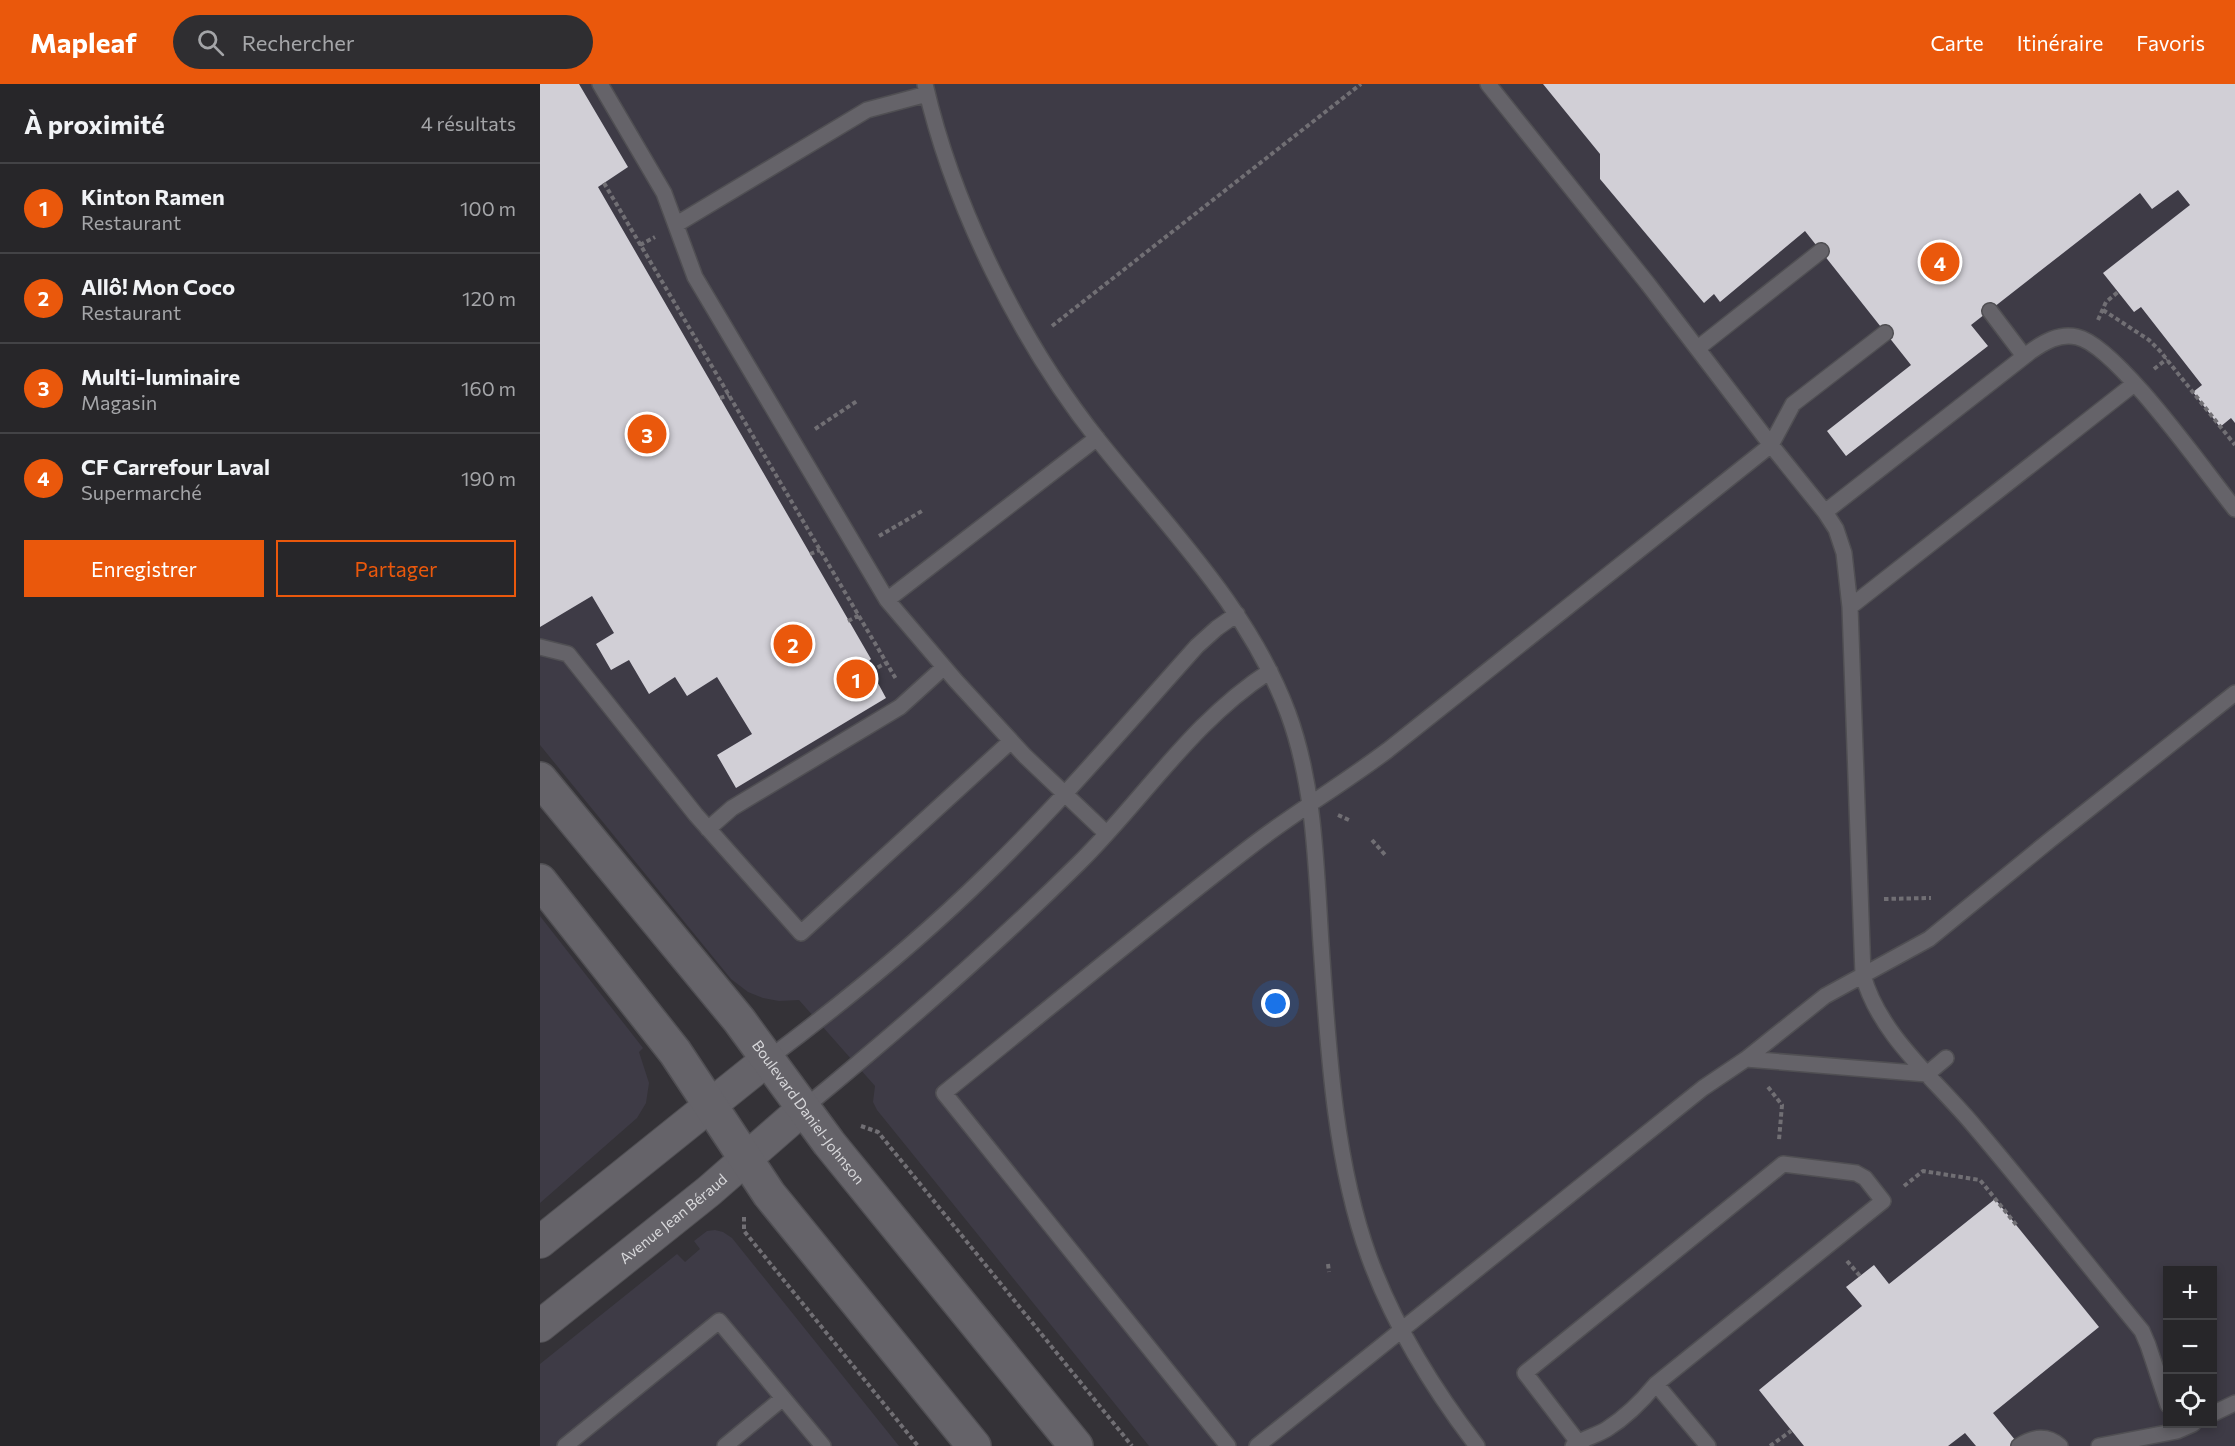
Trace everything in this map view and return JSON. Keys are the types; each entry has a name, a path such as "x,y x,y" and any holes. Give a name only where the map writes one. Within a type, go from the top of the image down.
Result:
{"street":[{"name":"Boulevard Daniel-Johnson","path":"540,779 739,1020 830,1143 1076,1446"},
{"path":"540,881 675,1053 770,1194 969,1444"},
{"path":"540,1242 709,1104 768,1059"},
{"name":"Avenue Jean Béraud","path":"540,1326 709,1191 804,1108"}],"lane":[{"path":"600,84 664,193 695,277 887,600 943,668 1011,741 1106,833"},
{"path":"1488,84 1698,348 1836,529 1844,553 1850,607 1863,975 1871,999 1927,1074 1975,1126 2142,1331 2163,1390"},
{"path":"677,224 867,110 926,89 966,210 1005,294 1032,341 1056,381 1097,438 1197,560 1237,614 1261,651 1289,715 1309,803 1333,1091 1354,1204 1367,1253 1383,1291 1447,1403 1477,1446"},
{"path":"1698,348 1821,251"},
{"path":"1990,311 2024,356"},
{"path":"1228,1446 944,1093 1250,846 1388,750 1771,445 1793,404 1885,333"},
{"path":"1825,512 2024,356 2054,338 2076,337 2089,341 2102,350 2134,384 2235,509"},
{"path":"1850,607 2134,384"},
{"path":"887,600 1097,438"},
{"path":"768,1059 907,947 987,874 1065,794 1197,646 1237,614"},
{"path":"540,647 568,654 708,829 801,933 1011,741"},
{"path":"708,829 732,808 900,707 943,668"},
{"path":"804,1108 909,1021 991,947 1081,861 1193,736 1223,706 1270,671"},
{"path":"1257,1446 1703,1088 1746,1059 1825,996 1929,939 2235,693"},
{"path":"1746,1059 1927,1074 1946,1058"},
{"path":"1783,1164 1856,1173 1865,1178 1883,1201 1656,1384 1641,1402 1606,1430 1578,1445 1525,1373 1783,1164"},
{"path":"565,1446 719,1321 823,1446"},
{"path":"1656,1384 1708,1446"},
{"path":"725,1446 783,1398"},
{"path":"2217,1411 2235,1402"},
{"path":"2099,1446 2172,1428"},
{"path":"2166,1446 2175,1428"},
{"path":"2176,1428 2184,1446"},
{"path":"2019,1446 2035,1439 2046,1439 2060,1446"}],"path":[{"path":"1032,341 1360,84"},
{"path":"604,183 897,681"},
{"path":"2098,321 2106,302 2118,292"},
{"path":"2103,310 2149,340 2167,359 2235,445"},
{"path":"673,317 681,314"},
{"path":"2154,369 2167,359"},
{"path":"720,398 729,394"},
{"path":"2216,436 2223,430"},
{"path":"810,554 820,550"},
{"path":"849,621 859,616"},
{"path":"871,671 886,663"},
{"path":"1372,840 1386,856"},
{"path":"1889,898 1931,898"},
{"path":"1779,1141 1782,1105"},
{"path":"878,1132 1132,1446"},
{"path":"1923,1171 1980,1180 2018,1227"},
{"path":"744,1231 918,1446"},
{"path":"1847,1260 1860,1276"},
{"path":"1328,1264 1329,1272"},
{"path":"1770,1446 1791,1431"}],"shaded area":[{"path":"540,84 2235,84 2235,1446 1149,1446 877,1110 873,1102 875,1086 799,1000 779,1001 763,998 748,992 731,979 540,745"},
{"path":"540,916 643,1048 639,1052 649,1083 646,1103 637,1118 540,1203"},
{"path":"715,1230 732,1238 899,1446 540,1446 540,1364 677,1254 685,1262 700,1249 694,1241 707,1231"}],"building":[{"path":"540,84 579,84 628,167 598,187 871,659 867,663 886,698 736,788 717,755 752,734 717,677 687,696 675,677 649,694 629,660 611,670 596,644 614,633 592,596 540,627"},
{"path":"1543,84 2235,84 2235,423 2231,418 2220,427 2193,392 2202,385 2141,307 2134,312 2103,273 2190,205 2178,190 2152,209 2140,193 1971,325 1988,346 1846,456 1827,431 1911,365 1805,231 1720,302 1714,294 1704,303 1600,179 1600,154"},
{"path":"1995,1199 2099,1327 1993,1413 2020,1446 1976,1446 1965,1433 1948,1446 1804,1446 1759,1390 1862,1306 1846,1287 1874,1265 1889,1284"}],"place":[{"name":"CF Carrefour Laval","path":"1940,262"},
{"name":"Multi-luminaire","path":"647,434"},
{"name":"Allô! Mon Coco","path":"793,644"},
{"name":"Kinton Ramen","path":"856,679"}]}
